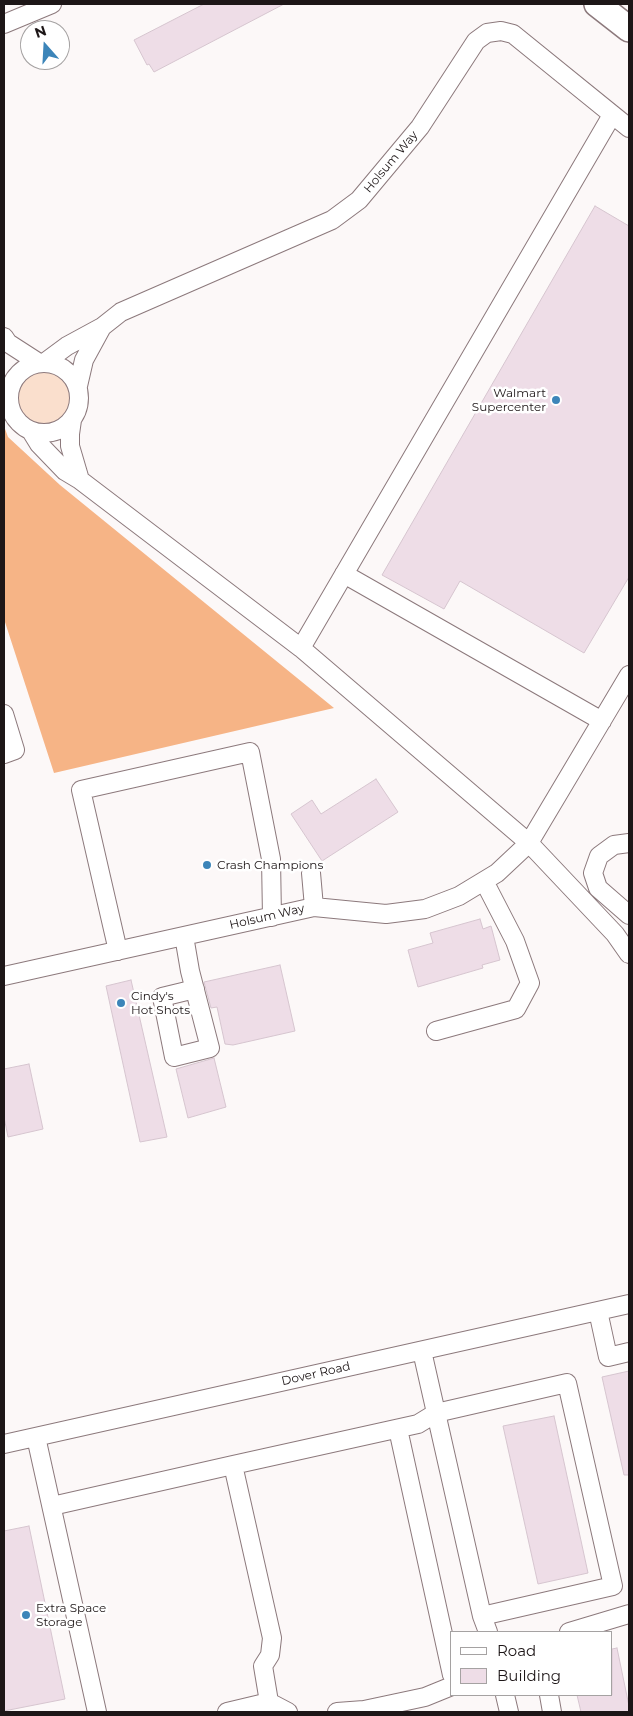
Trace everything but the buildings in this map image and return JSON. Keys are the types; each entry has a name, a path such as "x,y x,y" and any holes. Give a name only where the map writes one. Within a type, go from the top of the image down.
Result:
{"highway":[{"path":"597,4 629,29"}],"street":[{"path":"4,24 43,5"},
{"name":"Holsum Way","path":"102,327 121,312 332,220 359,200 428,117 476,41 487,33 500,31 513,34 629,128"},
{"path":"300,648 612,115"},
{"path":"42,363 67,346 102,327"},
{"path":"80,480 70,446 72,420 79,404 78,386 84,360 102,327"},
{"path":"4,337 8,343 42,363"},
{"path":"8,396 20,372 29,366 42,363 55,364 64,369 72,376 78,386"},
{"path":"4,373 12,413 65,471 80,480 300,648 529,843 615,934 629,954"},
{"path":"4,427 49,433 58,431 72,420"},
{"path":"344,574 602,721"},
{"name":"Holsum Way","path":"4,976 314,907 386,914 425,909 459,896 497,873 529,843 629,675"},
{"path":"4,714 15,750 4,754"},
{"path":"118,951 81,790 250,752 271,859 272,916"},
{"path":"629,843 614,845 599,856 593,873 598,888 629,915"},
{"path":"311,873 314,907"},
{"path":"436,1031 516,1009 530,983 515,941 484,881"},
{"path":"184,936 195,989"},
{"name":"Dover Road","path":"4,1444 629,1304"},
{"path":"598,1311 608,1357 629,1352"},
{"path":"52,1506 398,1429 418,1424 436,1413 567,1383 613,1586 485,1624 436,1413 422,1351"},
{"path":"398,1429 450,1666"},
{"path":"36,1437 97,1712"},
{"path":"233,1465 272,1638 270,1655 262,1666 269,1702"},
{"path":"572,1631 629,1614"},
{"path":"337,1712 364,1710 426,1697 450,1687"},
{"path":"506,1696 509,1712"},
{"path":"549,1696 552,1712"},
{"path":"227,1712 269,1702 288,1712"}],"shaded area":[{"path":"39,371 49,371 59,375 67,383 71,398 67,413 59,421 49,425 39,425 29,421 21,413 17,403 17,393 21,383 29,375"},
{"path":"4,426 8,437 60,485 334,708 54,773 4,619"}],"place":[{"name":"Walmart Supercenter","path":"556,400"},
{"name":"Crash Champions","path":"207,865"},
{"name":"Cindy's Hot Shots","path":"121,1003"},
{"name":"Extra Space Storage","path":"26,1615"}]}
